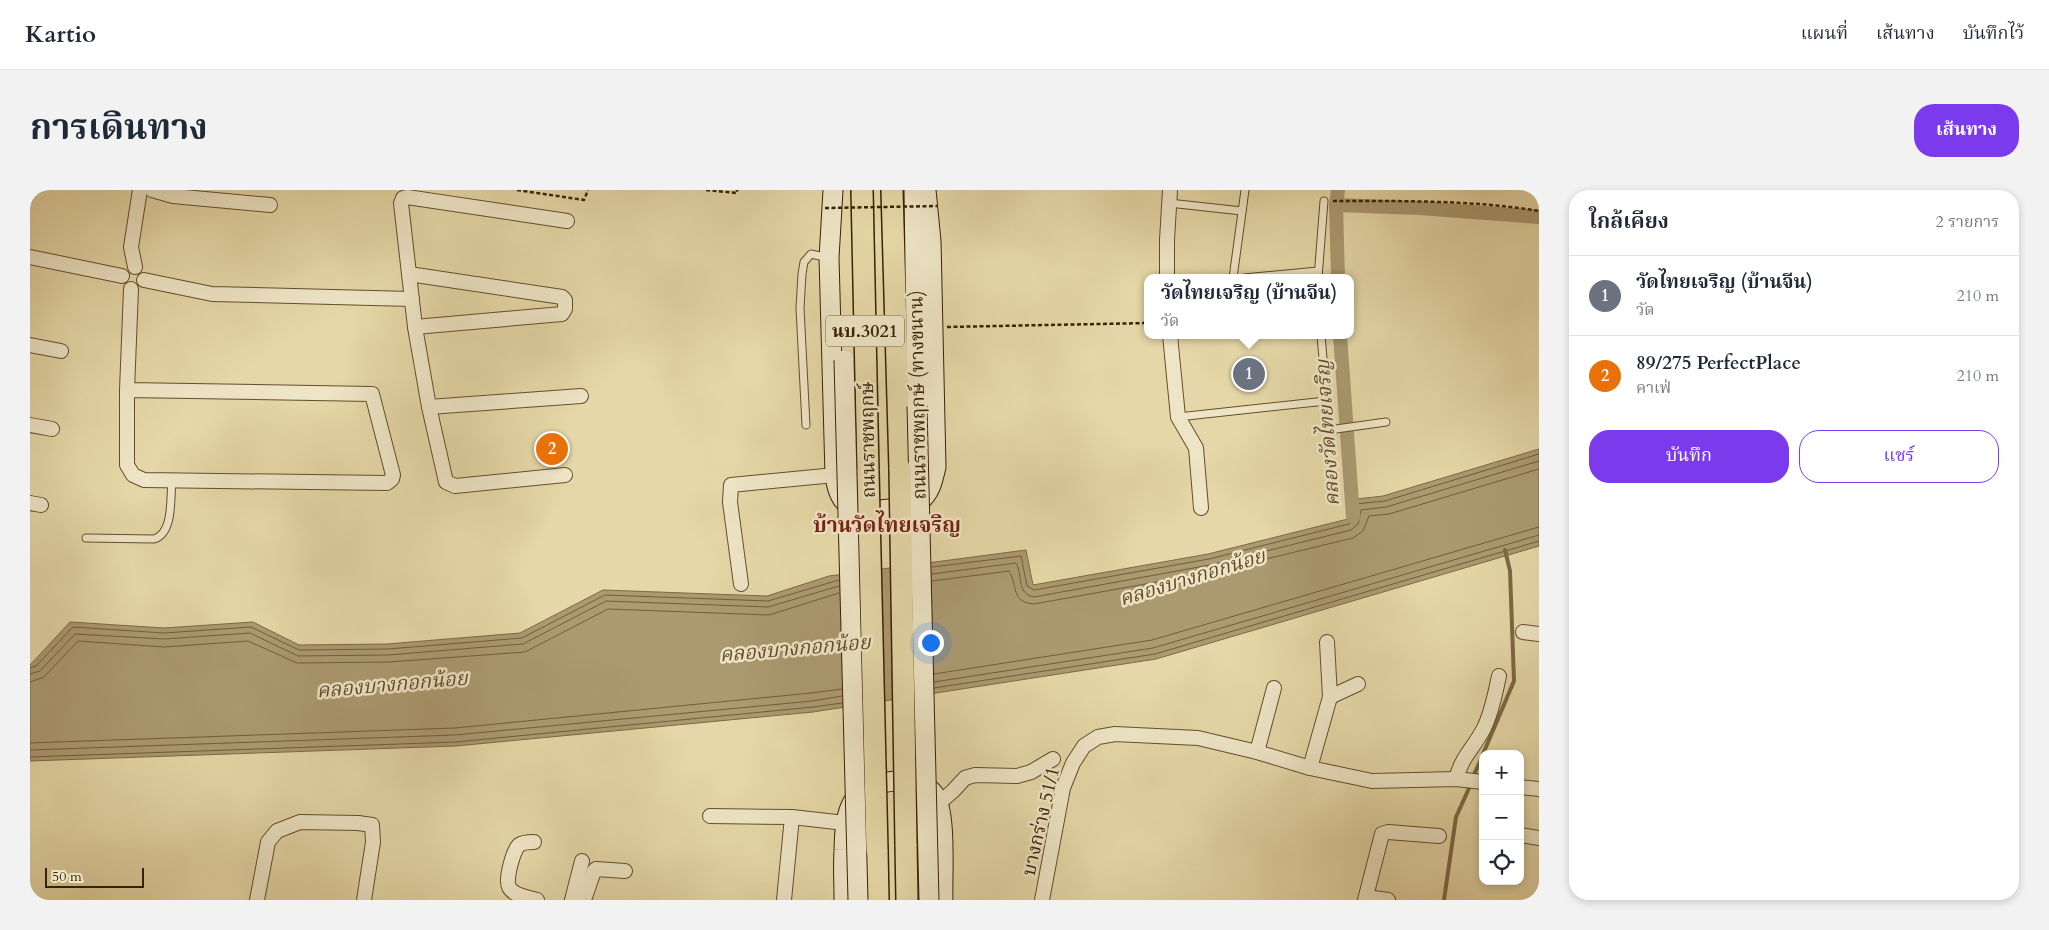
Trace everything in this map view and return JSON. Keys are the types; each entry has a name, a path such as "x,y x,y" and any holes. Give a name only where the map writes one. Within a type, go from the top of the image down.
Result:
{"main road":[{"path":"832,190 829,258 835,474 842,498 849,507 860,511 906,507 920,500 931,487 936,466 931,240 926,190"},
{"name":"นบ.3021","path":"840,190 858,900"},
{"name":"ถนนราชพฤกษ์","path":"862,190 878,900"},
{"name":"ถนนราชพฤกษ์","path":"892,190 900,469 908,900"},
{"name":"ถนนราชพฤกษ์ (ทางขนาน)","path":"914,190 917,406 929,900"},
{"path":"844,900 845,823 847,810 854,798 866,789 879,783 912,780 934,793 938,804 942,821 943,900"}],"street":[{"path":"136,267 127,269 122,276 124,284 131,289 139,288 144,280 142,272 136,267 131,247 140,190"},
{"path":"152,190 174,196 270,205"},
{"path":"1167,274 1169,196"},
{"path":"565,475 455,486 446,482 408,299 409,274 401,203 403,198 408,197 567,221"},
{"path":"30,257 122,276"},
{"path":"409,274 562,297 565,300 565,312 562,314 415,328"},
{"path":"144,280 212,294 408,299"},
{"path":"127,390 372,394 393,475 392,479 387,483 144,480 133,475 127,465 127,390 131,289"},
{"path":"1170,339 1178,417 1196,448 1201,508"},
{"path":"30,345 61,352"},
{"path":"429,407 581,396"},
{"path":"30,425 52,429"},
{"path":"741,584 730,502 731,484 835,474"},
{"path":"1523,632 1539,634"},
{"path":"1310,768 1330,697 1327,642"},
{"path":"1473,781 1460,765 1487,722 1499,676"},
{"path":"1330,697 1358,684"},
{"path":"1257,752 1274,688"},
{"name":"บางกร่าง 51/1","path":"1042,900 1063,788 1073,763 1084,746 1098,737 1115,734 1198,738 1257,752 1310,768 1372,781 1473,781"},
{"path":"938,804 965,778 975,775 1017,776 1031,772 1053,759"},
{"path":"1524,787 1539,789"},
{"path":"710,816 792,817 845,823"},
{"path":"784,900 792,817"},
{"path":"257,900 268,842 277,831 300,822 372,825 373,842 364,900"},
{"path":"1388,900 1365,898 1382,834 1388,832 1439,836"},
{"path":"1524,836 1539,838"},
{"path":"534,842 523,843 518,846 512,860 507,882 509,888 514,893 537,900"},
{"path":"572,900 582,861"},
{"path":"584,900 594,871 625,871"}],"lane":[{"path":"1234,274 1245,190"},
{"path":"1169,196 1242,211"},
{"path":"1318,274 1324,201"},
{"path":"806,425 800,308 802,274 804,262 811,254 829,258"},
{"path":"1321,339 1329,430 1386,422"},
{"path":"1178,417 1326,402"},
{"path":"86,538 154,539 160,537 167,526 172,480"}],"path":[{"path":"517,190 584,200 588,190"},
{"path":"706,190 737,193 737,190"},
{"path":"1341,201 1494,206 1539,211"},
{"path":"825,208 938,206"},
{"path":"938,327 1144,322"}],"water":[{"name":"คลองบางกอกน้อย","path":"1539,449 1539,546 1156,659 813,712 456,746 30,761 30,665 70,622 164,628 253,622 299,645 387,644 520,633 603,590 767,596 829,576 1026,550 1033,585 1208,554 1348,519 1348,500 1383,496"}],"waterway":[{"name":"คลองวัดไทยเจริญ","path":"1338,190 1336,205 1338,274"},
{"path":"1336,205 1419,208 1539,217"},
{"name":"คลองวัดไทยเจริญ","path":"1340,339 1353,517"},
{"path":"1485,750 1514,681 1510,571 1505,550"},
{"path":"1473,777 1479,764"},
{"path":"1444,900 1456,817 1471,784"}],"place":[{"name":"วัดไทยเจริญ (บ้านจีน)","path":"1249,374"},
{"name":"89/275 PerfectPlace","path":"552,449"}],"district":[{"name":"บ้านวัดไทยเจริญ","path":"887,525"}]}
